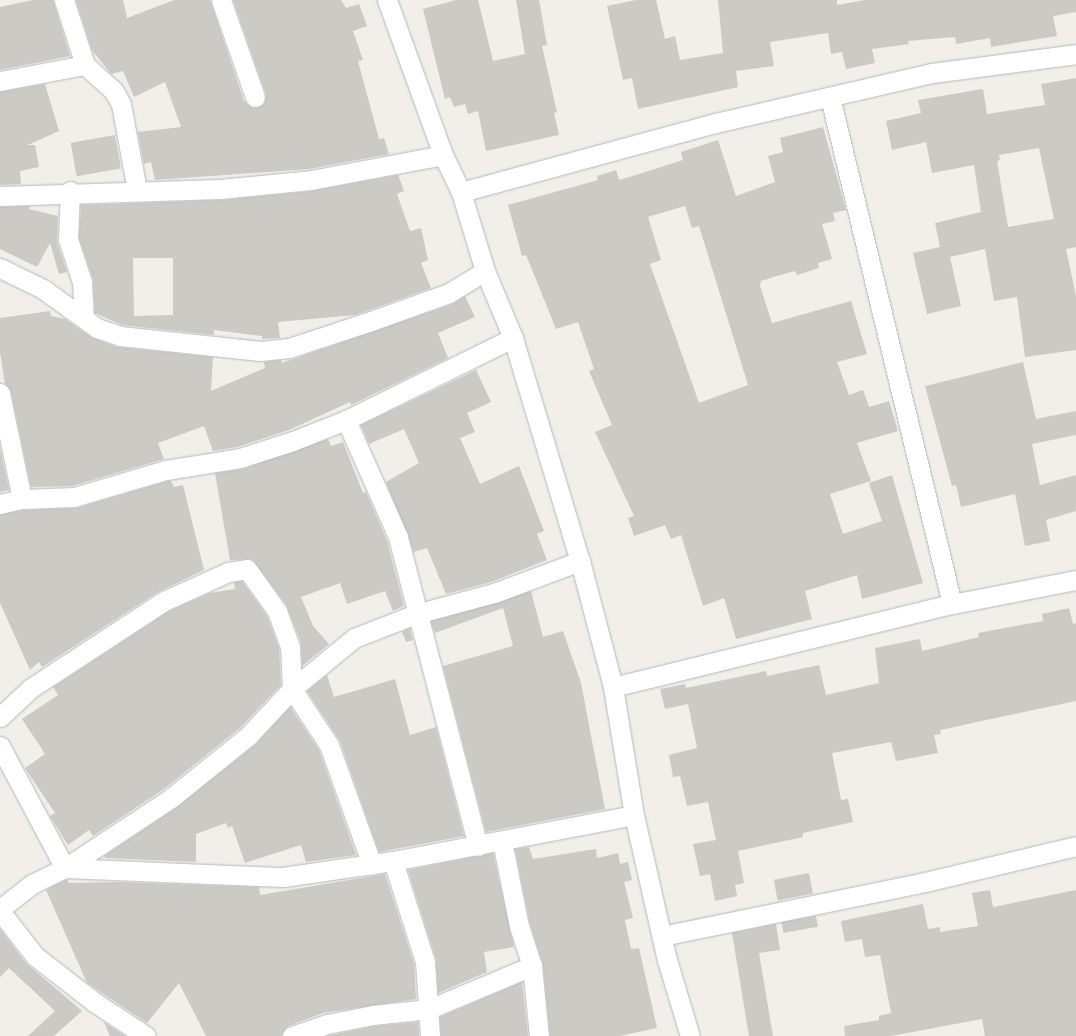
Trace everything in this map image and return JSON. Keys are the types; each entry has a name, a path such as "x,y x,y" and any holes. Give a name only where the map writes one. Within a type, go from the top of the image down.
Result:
{"street":[{"path":"64,0 85,65 114,90 121,104 137,190"},
{"path":"221,0 255,97"},
{"path":"387,0 443,155 461,192 485,271 513,338 580,561 613,687 634,815 662,936 690,1036"},
{"path":"461,192 715,123 932,74 1076,54"},
{"path":"0,82 85,65"},
{"path":"830,97 952,604"},
{"path":"0,196 70,191 220,189 311,180 443,155"},
{"path":"70,191 68,239 82,282 84,318"},
{"path":"0,268 43,289 97,328 146,342 198,343 260,352 289,348 449,293 485,271"},
{"path":"0,504 22,499 74,497 166,470 240,458 346,420 513,338"},
{"path":"0,393 22,499"},
{"path":"346,420 398,537 416,614 450,727 478,846"},
{"path":"146,1036 94,1002 35,956 0,910 32,884 65,868 171,798 248,736 292,689 354,638 416,614 494,593 580,561"},
{"path":"0,717 31,688 164,601 228,572 247,569 277,611 290,646 292,689 329,745 372,865"},
{"path":"613,687 952,604 1076,580"},
{"path":"0,746 65,868"},
{"path":"65,868 283,877 372,865 634,815"},
{"path":"502,841 519,926 532,966 539,1036"},
{"path":"662,936 925,882 1076,846"},
{"path":"394,861 426,962 430,1036"},
{"path":"292,1036 345,1021 429,1009 532,966"}],"building":[{"path":"33,0 53,0 70,56 0,70 0,7"},
{"path":"76,0 123,0 127,18 174,0 210,0 244,101 253,108 264,104 266,94 233,0 341,0 346,8 359,4 367,26 353,31 363,60 358,61 379,139 384,138 389,154 309,169 155,180 151,162 144,164 138,132 181,127 165,82 134,97 123,71 111,74 92,50"},
{"path":"456,0 478,0 493,61 525,54 516,0 539,0 547,45 542,46 557,112 554,113 559,135 486,151 478,111 468,114 465,104 454,107 450,97 445,99 423,9"},
{"path":"636,0 656,0 665,39 675,36 680,60 723,53 718,0 837,0 837,5 865,0 1076,0 1076,12 1053,16 1057,36 991,47 990,38 956,44 955,37 908,41 909,44 872,49 875,63 846,69 842,52 831,54 828,33 770,42 774,66 736,71 738,87 638,109 632,78 623,80 607,6"},
{"path":"1076,78 1076,247 1066,249 1076,296 1076,350 1025,357 1017,297 994,301 985,249 950,257 961,306 927,314 913,253 940,247 935,223 981,212 974,165 932,173 926,142 892,150 886,121 921,113 918,100 983,89 987,114 1045,105 1041,84","holes":["1039,148 1054,219 1008,227 997,161 1000,160 999,155"]},
{"path":"45,84 59,131 28,145 35,145 39,167 20,171 21,184 0,185 0,92"},
{"path":"823,127 846,210 833,213 835,221 822,224 832,259 818,263 819,268 797,275 795,271 761,281 760,286 772,323 851,301 867,354 837,362 849,395 863,390 869,407 889,401 898,431 857,443 871,481 830,494 843,534 882,521 869,483 892,475 923,583 862,599 857,575 805,591 812,619 736,639 724,598 703,606 681,535 671,539 665,525 634,536 628,518 634,516 595,432 612,425 589,371 594,369 578,322 556,329 526,255 522,256 508,205 598,180 597,176 616,170 619,180 639,174 683,160 681,152 718,140 736,196 775,182 768,156 783,152 780,138","holes":["685,206 692,228 699,226 748,385 699,403 650,264 661,260 648,217"]},
{"path":"115,135 121,168 77,176 71,143"},
{"path":"398,175 404,191 397,194 410,231 421,228 428,260 421,263 431,288 355,315 278,322 280,338 262,339 262,336 214,330 214,335 122,325 95,313 93,279 79,237 81,205 221,200 312,191","holes":["133,258 173,258 173,315 134,316"]},
{"path":"30,206 29,209 58,216 57,242 67,272 59,274 50,243 37,267 0,249 0,207"},
{"path":"465,296 475,317 438,333 448,358 351,405 350,402 289,430 237,447 213,451 204,426 158,443 164,459 72,486 31,487 11,391 5,384 0,352 0,318 50,311 51,316 65,319 91,337 117,347 213,357 211,391 265,368 264,362 281,360 282,363 453,304"},
{"path":"1023,362 1036,419 1076,411 1076,435 1032,444 1040,485 1076,475 1076,511 1046,520 1050,541 1025,546 1015,494 961,507 956,485 952,486 925,386"},
{"path":"476,370 491,402 467,413 475,432 460,438 480,484 519,466 544,531 537,534 547,560 491,582 446,594 427,548 414,552 386,482 419,463 404,429 369,444 361,425"},
{"path":"328,439 331,446 343,442 363,493 366,492 387,541 404,606 393,611 385,591 347,604 340,583 301,597 313,626 329,644 302,666 301,642 286,604 252,559 230,560 215,473 243,469"},
{"path":"0,448 9,490 0,492"},
{"path":"171,481 174,487 183,485 204,570 158,592 42,667 39,662 30,670 0,603 0,515 23,510 77,508"},
{"path":"242,581 267,616 279,648 281,685 240,728 164,789 93,836 89,830 68,845 50,816 55,813 25,768 45,754 22,719 58,695 53,687 169,611 210,593 235,589 234,582"},
{"path":"531,591 543,637 563,631 581,683 605,809 486,832 443,666 513,646 503,608 435,633 431,621"},
{"path":"1069,608 1073,624 1076,623 1076,701 940,730 941,734 934,735 938,753 896,761 891,742 832,753 841,800 848,799 853,822 803,833 803,837 738,851 744,883 735,885 737,896 715,901 710,874 700,876 693,844 716,840 708,802 687,806 680,776 673,777 669,755 697,748 688,704 665,709 660,689 685,684 686,688 766,671 767,676 819,665 826,695 879,683 875,648 920,639 922,651 979,637 978,633 1043,621 1042,614"},
{"path":"410,628 413,640 406,642 402,632"},
{"path":"327,675 334,697 395,679 410,735 436,727 464,836 379,852 340,741 307,691"},
{"path":"290,707 319,750 356,855 306,862 301,845 245,863 232,826 228,828 226,823 196,834 196,862 106,858 104,856 177,807 255,745"},
{"path":"529,847 533,859 596,849 597,858 618,853 620,864 628,862 632,880 624,882 633,918 625,920 631,949 639,948 657,1028 620,1036 550,1036 543,965 530,923 515,849"},
{"path":"493,853 514,947 484,952 487,972 438,993 436,959 408,870"},
{"path":"809,873 813,894 778,900 774,880"},
{"path":"385,874 414,964 416,999 323,1013 288,1026 281,1036 206,1036 179,983 147,1023 87,983 46,890 67,879 69,883 119,882 259,887 260,895"},
{"path":"990,890 993,907 1076,890 1076,1036 985,1036 982,1019 891,1036 845,1036 844,1026 879,1020 879,1016 891,1013 880,955 865,957 862,939 845,942 841,921 923,904 928,929 940,927 940,932 978,926 972,893"},
{"path":"816,916 818,927 783,933 782,922"},
{"path":"776,924 780,950 759,953 773,1036 749,1036 732,933"},
{"path":"0,929 26,963 82,1011 54,1036 28,1036 55,1011 9,968 0,977"},
{"path":"522,982 528,1036 441,1036 440,1017"},
{"path":"104,1022 125,1036 110,1036"},
{"path":"418,1022 419,1036 327,1036 375,1026"}]}
